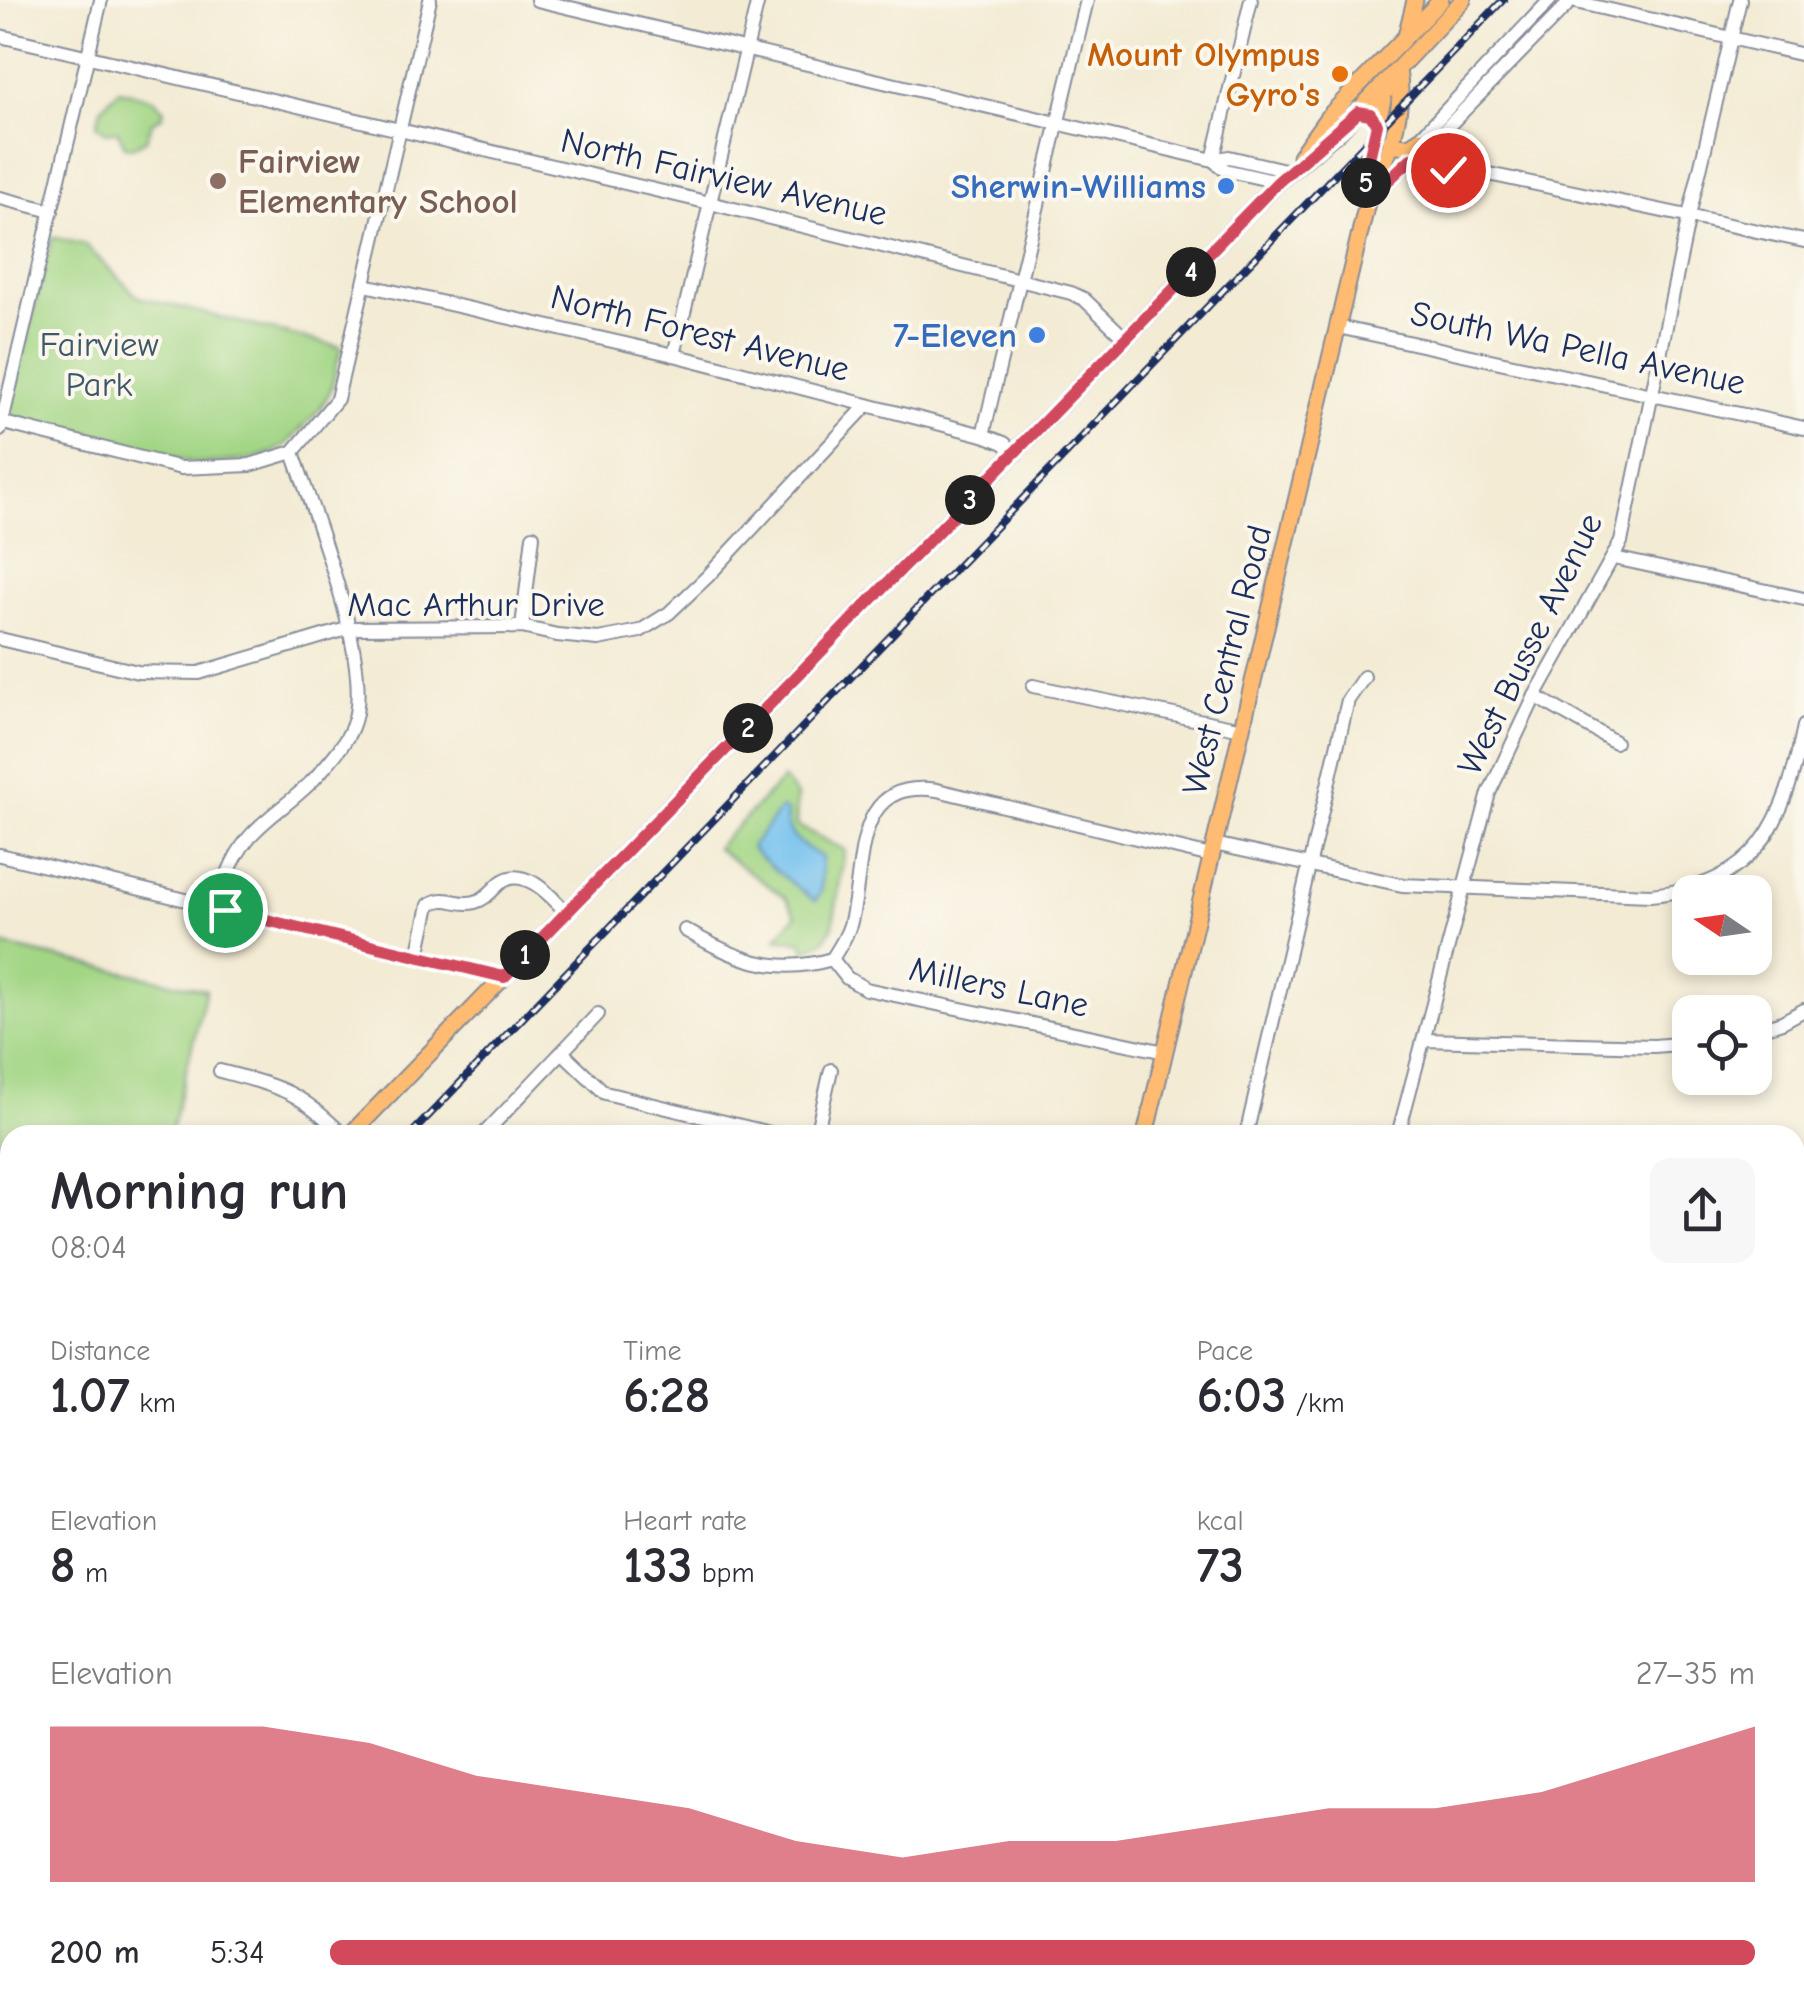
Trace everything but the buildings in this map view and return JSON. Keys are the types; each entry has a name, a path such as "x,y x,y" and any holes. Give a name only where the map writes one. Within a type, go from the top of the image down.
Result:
{"main road":[{"name":"West Central Road","path":"1368,199 1365,176 1377,124 1384,95 1398,70 1415,0"},
{"path":"360,1125 1016,454 1283,176 1327,118 1441,0"},
{"path":"1283,176 1338,132 1463,0"},
{"name":"West Central Road","path":"1147,1125 1368,199 1382,172 1391,140 1402,91 1398,70"},
{"path":"1358,112 1370,114 1377,124"},
{"path":"1391,140 1410,146 1427,139"}],"street":[{"path":"102,0 1,425 181,468 250,465 293,452 338,399 430,0"},
{"path":"537,0 1213,160 1229,157 1283,176"},
{"path":"674,355 758,0"},
{"path":"984,434 1087,0"},
{"path":"1213,160 1251,0"},
{"path":"1368,199 1411,159 1550,0"},
{"name":"West Busse Avenue","path":"1401,1125 1489,794 1535,696 1621,542 1689,216 1740,0"},
{"path":"1427,139 1570,1 1804,55"},
{"name":"North Fairview Avenue","path":"0,36 1020,279 1078,296 1126,339"},
{"path":"1427,139 1470,170"},
{"path":"1411,159 1448,170 1470,170 1804,241"},
{"path":"0,198 52,210"},
{"name":"North Forest Avenue","path":"365,284 674,355 984,434 1016,454"},
{"name":"South Wa Pella Avenue","path":"1338,327 1804,428"},
{"name":"Mac Arthur Drive","path":"0,638 138,672 199,673 350,628 522,627 598,639 640,632 669,614 707,577 867,406"},
{"path":"214,907 235,855 252,834 305,789 331,760 353,726 358,696 350,628 293,452"},
{"path":"522,627 533,536"},
{"path":"1614,558 1804,599"},
{"path":"1248,1125 1348,700 1364,677"},
{"path":"1033,686 1242,729"},
{"path":"1535,696 1616,742"},
{"path":"685,930 728,955 751,962 806,967 832,960 851,923 865,836 886,799 912,786 1213,850 1402,885 1650,895 1704,886 1738,866 1773,827 1787,794 1804,726"},
{"path":"0,855 504,977"},
{"path":"418,956 429,905 447,897 472,903 484,898 505,878 539,885 567,913"},
{"name":"Millers Lane","path":"832,960 847,978 866,989 1165,1052"},
{"path":"1772,1025 1804,1010"},
{"path":"494,1125 598,1014"},
{"path":"1424,1040 1672,1044"},
{"path":"564,1053 605,1094 736,1125"},
{"path":"818,1125 830,1070"},
{"path":"220,1071 282,1088 311,1103 333,1125"}],"green space":[{"path":"119,90 154,99 164,110 152,122 146,140 131,148 124,145 118,131 106,132 97,125 101,108"},
{"name":"Fairview Park","path":"52,237 85,245 138,297 341,347 331,390 320,409 288,443 272,453 249,460 199,464 12,421 8,415"},
{"path":"783,779 797,796 796,825 845,850 833,926 824,941 804,951 804,942 777,938 796,915 786,898 716,848"},
{"path":"0,945 206,990 172,1125 0,1125"}],"water":[{"path":"781,809 787,811 791,834 822,857 821,893 815,901 751,847"}],"railway":[{"path":"420,1125 1503,0"}],"place":[{"name":"Mount Olympus Gyro's","path":"1340,74"},
{"name":"Fairview Elementary School","path":"218,181"},
{"name":"Sherwin-Williams","path":"1226,186"},
{"name":"7-Eleven","path":"1037,335"}],"route":[{"path":"225,910 504,977 1278,182 1358,112 1370,114 1377,124 1365,176 1368,199 1411,159 1448,170"}]}
